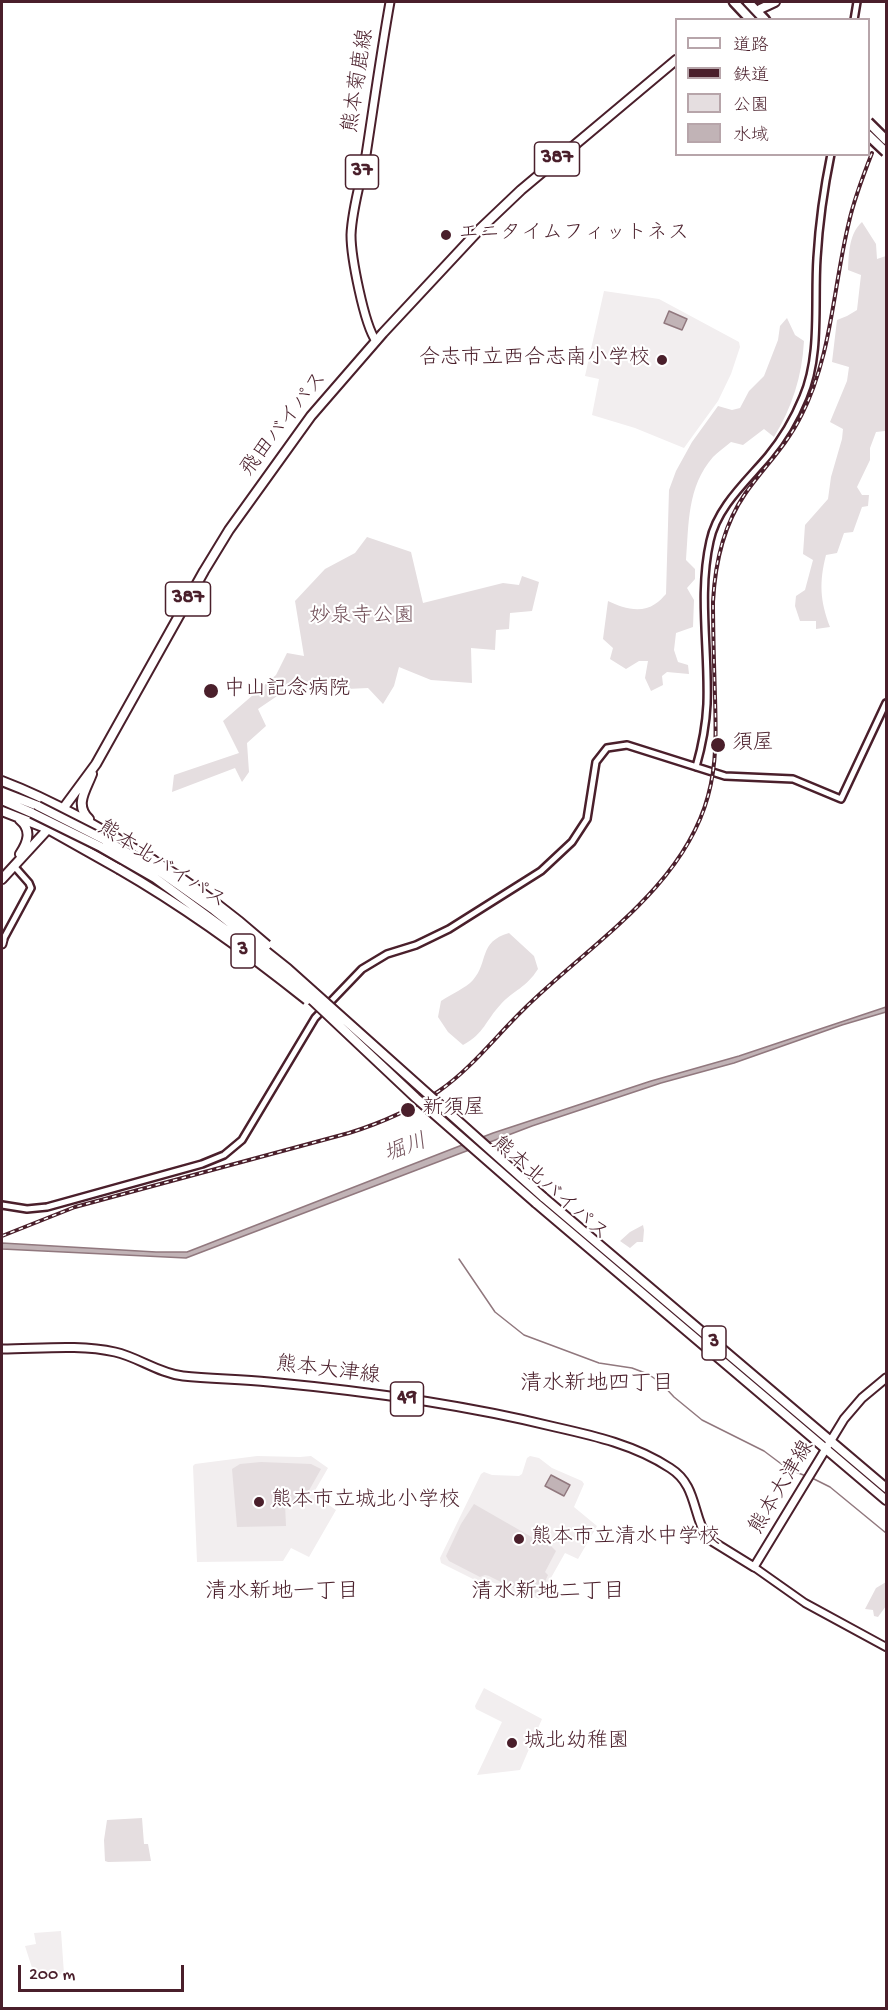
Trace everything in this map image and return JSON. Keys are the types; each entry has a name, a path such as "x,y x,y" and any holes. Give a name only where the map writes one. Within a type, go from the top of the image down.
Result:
{"highway":[{"path":"734,2 749,18"},
{"path":"748,2 763,18"},
{"path":"760,9 775,2"},
{"name":"飛田バイパス","path":"2,879 48,829 96,764 171,628 229,530 311,416 376,341 487,222 556,160 675,61"},
{"path":"870,124 886,140"},
{"path":"870,137 886,152"},
{"path":"96,764 81,802 81,808 88,819 123,841"},
{"path":"2,781 63,809"},
{"name":"熊本北バイパス","path":"2,792 38,806 105,840 178,884 256,942 539,1200 886,1500"},
{"name":"熊本北バイパス","path":"2,800 101,847 146,873 209,916 294,983 416,1098 886,1488"},
{"name":"3","path":"63,809 123,841 203,893 238,920 342,1016 355,1031"},
{"path":"2,811 48,829"},
{"path":"14,866 28,839 25,824 17,817"},
{"name":"3","path":"48,829 150,887 244,952 277,976 358,1044"}],"main road":[{"name":"熊本菊鹿線","path":"376,341 368,324 351,238 390,2"},
{"name":"熊本大津線","path":"2,1349 85,1348 109,1351 180,1376 266,1382 420,1400 532,1421 612,1441 651,1457 683,1478 693,1498 702,1530 707,1538 754,1568 844,1419 862,1398 886,1378"},
{"path":"754,1568 805,1603 886,1647"}],"street":[{"path":"854,18 857,2"},
{"path":"696,766 703,742 707,704 705,602 709,542 721,513 770,454 791,424 809,380 813,356 817,256 831,156"},
{"path":"2,1204 27,1209 66,1203 202,1164 224,1155 242,1140 252,1126 315,1018 362,969 387,954 416,945 449,929 541,871 572,842 586,819 596,762 607,748 627,745 725,776 794,779 841,799 886,703"},
{"path":"2,941 31,888 31,885 14,866"}],"shaded area":[{"name":"合志市立西合志南小学校","path":"604,291 659,299 739,342 740,347 731,374 718,401 684,448 635,428 592,415 599,379 585,376"},
{"name":"熊本市立城北小学校","path":"257,1456 311,1456 328,1468 313,1494 336,1510 309,1557 291,1548 283,1561 197,1562 193,1466"},
{"name":"熊本市立清水中学校","path":"530,1456 539,1458 552,1468 582,1481 584,1484 574,1507 597,1526 578,1559 565,1553 539,1599 528,1594 523,1597 488,1580 479,1582 441,1563 440,1558 481,1474 484,1472 492,1475 519,1476"},
{"name":"城北幼稚園","path":"484,1688 542,1719 520,1770 477,1775 502,1722 476,1709 475,1706"},
{"path":"61,1931 64,1974 35,1977 25,1946 36,1944 34,1933"}],"green space":[{"path":"862,222 876,244 877,259 886,256 886,428 885,431 876,432 870,448 870,460 857,487 862,495 869,495 868,506 862,507 853,532 844,533 837,553 826,555 822,574 822,591 824,609 830,627 816,629 816,621 800,621 795,606 796,596 805,590 813,560 803,554 805,525 828,499 831,477 842,439 843,429 830,422 847,381 849,367 832,362 837,320 857,310 861,275 848,270 848,263 854,232"},
{"path":"787,318 795,335 804,341 801,367 791,403 774,437 764,429 743,445 731,442 713,457 698,481 689,519 686,560 695,569 695,579 687,588 694,600 693,627 676,633 674,650 678,662 688,665 689,674 667,672 662,676 663,685 651,691 645,678 648,661 639,661 626,669 610,659 613,648 603,639 608,601 625,608 644,609 656,603 666,594 669,490 676,471 692,442 718,406 732,410 740,408 749,391 764,376 778,340 780,326"},
{"name":"妙泉寺公園","path":"367,537 411,552 423,603 503,583 519,585 522,576 539,582 532,611 510,613 509,629 496,630 495,650 471,648 472,683 431,680 399,667 394,686 383,704 368,688 283,692 258,709 266,726 247,743 249,772 242,782 235,768 172,792 174,775 239,753 223,721 276,675 287,653 304,656 295,601 325,569 355,553"},
{"path":"509,933 534,956 538,969 529,981 501,1004 476,1036 463,1045 448,1032 438,1017 441,1001 473,980 488,947 499,937"},
{"path":"643,1225 643,1242 637,1242 630,1248 620,1241 630,1232"},
{"path":"261,1462 311,1464 321,1469 302,1503 285,1504 286,1526 237,1527 232,1469 240,1464"},
{"path":"474,1504 551,1546 556,1551 545,1572 548,1575 539,1594 528,1591 525,1594 489,1576 480,1577 449,1561 446,1556 461,1524"},
{"path":"886,1582 886,1606 878,1617 874,1616 873,1610 865,1609 876,1588"},
{"path":"142,1818 144,1844 148,1844 151,1861 105,1861 104,1840 107,1820"}],"water":[{"path":"669,311 687,319 682,330 664,323"},
{"path":"886,1007 886,1012 734,1063 661,1083 532,1126 186,1258 2,1249 2,1243 187,1252 493,1133"},
{"path":"551,1475 570,1485 564,1496 545,1486"}],"waterway":[{"path":"459,1259 495,1312 524,1335 599,1363 632,1368 648,1374 702,1420 764,1451 788,1469 806,1476"},
{"path":"810,1477 830,1487 886,1533"}],"tunnel":[{"path":"744,18 760,9"}],"railway":[{"path":"2,1236 75,1207 349,1133 407,1110 439,1091 462,1073 524,1009 604,938 656,887 678,859 696,829 711,784 716,734 713,602 721,545 737,506 789,437 811,393 826,345 851,213 872,153"}],"place":[{"name":"エニタイムフィットネス","path":"446,235"},
{"name":"合志市立西合志南小学校","path":"662,360"},
{"name":"中山記念病院","path":"211,691"},
{"name":"須屋","path":"718,745"},
{"name":"新須屋","path":"408,1110"},
{"name":"熊本市立城北小学校","path":"259,1502"},
{"name":"熊本市立清水中学校","path":"519,1539"},
{"name":"城北幼稚園","path":"512,1743"}],"district":[{"name":"清水新地四丁目","path":"597,1386"},
{"name":"清水新地一丁目","path":"282,1594"},
{"name":"清水新地二丁目","path":"548,1594"}],"water label":[{"name":"堀川","path":"406,1150"}]}
